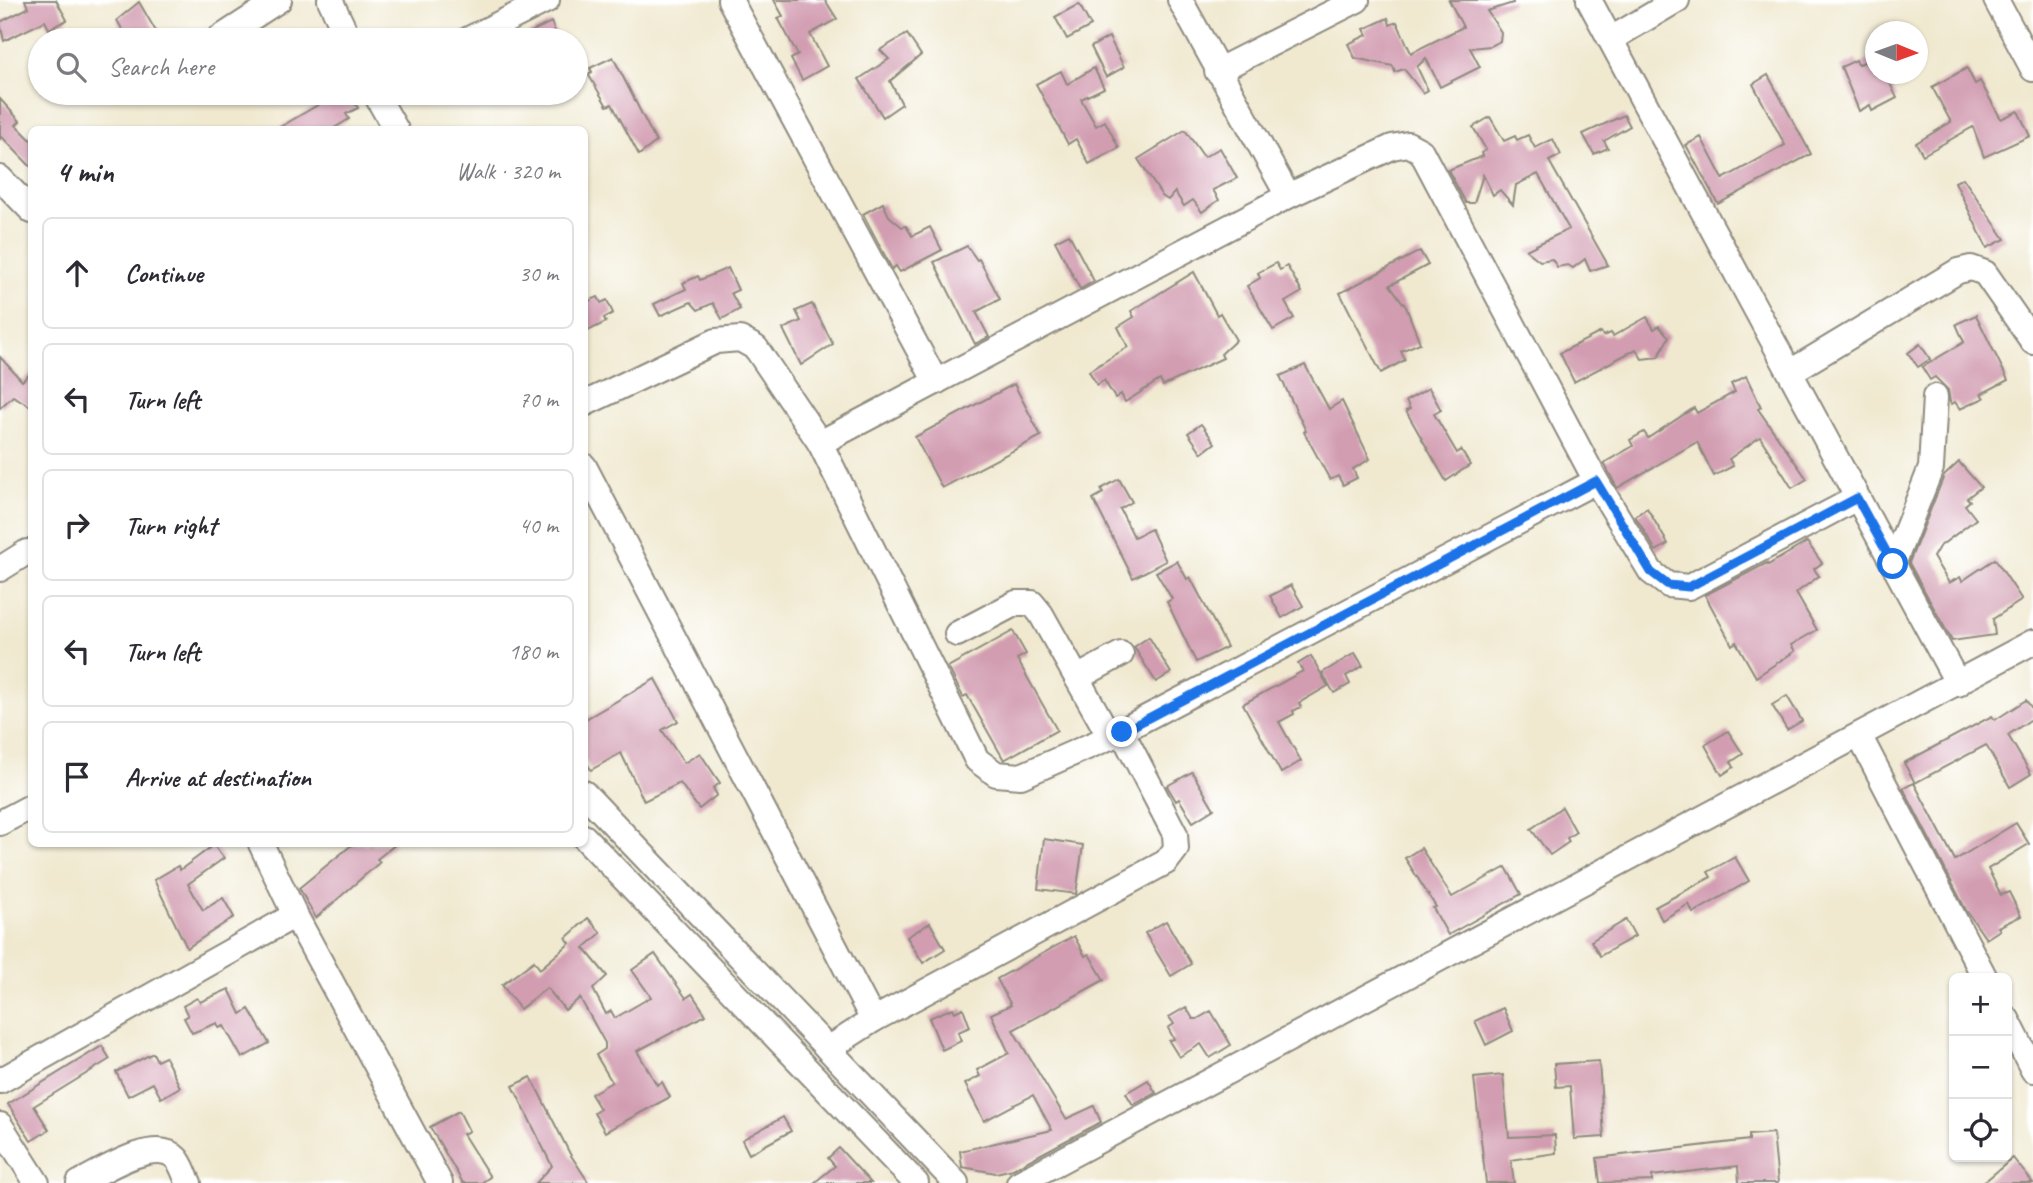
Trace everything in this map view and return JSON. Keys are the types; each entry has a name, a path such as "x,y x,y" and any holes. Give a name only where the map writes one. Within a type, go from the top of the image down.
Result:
{"street":[{"path":"236,28 279,0"},
{"path":"330,0 343,28"},
{"path":"491,28 547,0"},
{"path":"730,0 936,382"},
{"path":"1180,0 1288,196"},
{"path":"1217,71 1357,0"},
{"path":"1589,0 1792,371 1958,684"},
{"path":"1611,40 1677,0"},
{"path":"1996,0 2033,69"},
{"path":"382,105 394,126"},
{"path":"820,443 1288,196 1392,147 1408,144 1421,151 1596,481 1651,572 1668,585 1689,587 1857,498"},
{"path":"0,178 28,207"},
{"path":"1792,371 1958,271 1971,268 1985,273 2033,342"},
{"path":"588,402 716,341 740,339 756,348 820,443 977,760 996,774 1021,776 1116,734 1596,481"},
{"path":"1893,564 1931,468 1935,397"},
{"path":"588,474 873,1020"},
{"path":"0,569 27,552"},
{"path":"828,1049 873,1020 1166,862 1176,849 1175,834 1116,734 1077,678 1032,603 1016,603 957,634"},
{"path":"1019,1183 1860,737 2033,642"},
{"path":"1077,678 1121,654"},
{"path":"1860,737 1982,973"},
{"path":"588,797 828,1049 945,1180"},
{"path":"0,823 28,808"},
{"path":"588,841 916,1183"},
{"path":"262,847 295,915 440,1183"},
{"path":"0,1081 295,915"},
{"path":"2012,1029 2033,1070"},
{"path":"0,1125 37,1183"},
{"path":"79,1183 149,1150 163,1150 176,1158 189,1183"}],"building":[{"path":"25,0 56,0 67,20 51,28 45,21 4,41 0,22 28,8"},
{"path":"774,0 825,0 837,19 810,34 827,66 802,80 791,59 798,55 778,18 783,16"},
{"path":"1449,0 1512,0 1513,3 1487,11 1501,32 1500,41 1490,46 1470,48 1480,67 1440,87 1426,58 1417,67 1428,90 1423,93 1404,69 1395,72 1393,66 1355,58 1348,44 1367,35 1364,29 1388,18 1390,25 1397,22 1411,53 1463,27"},
{"path":"139,2 154,28 121,28 117,20"},
{"path":"1079,4 1091,26 1067,39 1055,17"},
{"path":"551,22 554,28 539,28"},
{"path":"907,34 921,55 890,81 902,104 883,117 859,79 889,59 880,50"},
{"path":"1109,37 1124,67 1106,77 1091,47"},
{"path":"613,57 656,142 639,155 612,104 607,106 588,74 592,72 590,68"},
{"path":"1856,60 1858,65 1865,62 1865,84 1890,84 1897,98 1872,111 1870,105 1859,111 1841,67"},
{"path":"1094,68 1104,88 1081,99 1096,126 1105,121 1119,148 1089,164 1076,139 1068,144 1036,84 1061,71 1067,84"},
{"path":"1967,68 1975,84 1980,81 2001,119 2018,111 2030,136 1984,157 1973,127 1923,155 1916,143 1951,122 1932,87"},
{"path":"1768,75 1811,154 1718,204 1686,145 1701,137 1723,179 1785,145 1753,84"},
{"path":"0,99 20,121 16,125 28,137 28,164 2,137 0,139"},
{"path":"318,105 356,105 358,108 346,114 349,119 338,126 282,126"},
{"path":"1624,115 1630,126 1604,141 1608,148 1594,154 1583,134"},
{"path":"1490,117 1504,141 1515,136 1517,140 1528,135 1535,148 1553,139 1561,155 1549,161 1608,265 1590,271 1585,259 1573,268 1568,265 1557,267 1552,259 1540,261 1526,250 1569,229 1538,174 1516,185 1513,205 1500,190 1493,195 1483,175 1474,203 1466,203 1448,170 1483,156 1481,153 1486,150 1473,127"},
{"path":"1185,130 1204,157 1220,148 1237,178 1213,190 1219,200 1202,212 1193,200 1184,206 1175,192 1168,200 1162,196 1138,159"},
{"path":"1963,178 2005,239 1987,248 1955,182"},
{"path":"883,203 889,216 902,227 906,226 912,236 930,227 942,250 900,272 896,266 892,269 863,214"},
{"path":"1069,234 1094,281 1080,289 1055,241"},
{"path":"967,246 977,260 979,259 1000,299 976,312 989,337 975,344 934,262"},
{"path":"1420,251 1428,265 1390,285 1406,307 1420,343 1401,351 1405,360 1381,373 1340,293"},
{"path":"1276,263 1280,270 1287,266 1302,292 1285,302 1294,318 1273,330 1247,286 1260,278 1258,273"},
{"path":"728,268 738,290 731,293 740,309 722,319 713,303 698,310 691,302 660,316 654,304 686,289 683,283 698,276 700,280"},
{"path":"1194,272 1217,315 1220,313 1236,340 1221,354 1223,358 1163,386 1160,380 1125,402 1121,394 1115,398 1104,380 1097,385 1089,371 1128,347 1118,327 1134,317 1131,311"},
{"path":"598,297 601,303 607,300 613,313 604,318 606,322 588,331 588,301"},
{"path":"812,304 833,344 801,365 783,329 801,321 796,311"},
{"path":"1976,315 2008,380 1981,394 1984,398 1960,409 1955,402 1951,404 1948,390 1935,377 1930,380 1922,367 1964,342 1956,324"},
{"path":"1647,317 1654,329 1659,326 1669,337 1658,357 1642,359 1636,349 1574,382 1560,353 1601,332 1603,336 1611,333 1613,336"},
{"path":"1920,344 1930,359 1918,367 1908,353"},
{"path":"0,357 22,381 28,376 28,405 13,396 0,408"},
{"path":"1305,365 1329,409 1342,401 1370,459 1353,469 1357,478 1343,485 1338,476 1330,480 1304,432 1306,431 1280,376"},
{"path":"1746,376 1761,407 1758,409 1807,479 1792,488 1760,437 1729,459 1733,466 1714,476 1697,442 1617,488 1604,463 1633,446 1630,440 1644,432 1648,438 1694,408 1697,413 1735,392 1731,384"},
{"path":"1014,384 1041,436 942,488 915,437"},
{"path":"1429,388 1441,410 1434,414 1457,453 1461,450 1470,465 1446,481 1406,411 1410,409 1406,401"},
{"path":"1201,424 1215,443 1202,453 1188,433"},
{"path":"1959,462 1981,487 1967,498 1970,501 1965,505 1976,519 1939,547 1933,557 1949,583 1960,577 1962,581 1995,559 2022,600 1993,619 1995,635 1952,641 1909,563 1944,476"},
{"path":"1119,479 1132,502 1120,509 1134,537 1151,529 1166,561 1133,578 1093,499 1103,493 1101,489"},
{"path":"1647,508 1668,544 1656,551 1635,516"},
{"path":"1807,542 1822,563 1814,569 1819,576 1796,593 1817,630 1791,645 1795,651 1756,677 1736,642 1732,645 1705,595 1767,563 1768,565"},
{"path":"1177,561 1187,579 1190,577 1227,647 1196,662 1167,602 1172,599 1156,572"},
{"path":"1291,585 1303,606 1282,618 1270,596"},
{"path":"1013,631 1026,654 1017,659 1057,730 1004,760 967,695 963,697 948,667"},
{"path":"1149,637 1171,673 1156,682 1134,647"},
{"path":"1355,653 1363,666 1346,676 1350,684 1334,693 1322,673"},
{"path":"1311,656 1328,686 1299,703 1301,707 1293,711 1294,714 1279,722 1301,761 1281,773 1243,704 1303,671 1298,664"},
{"path":"655,679 678,721 662,730 684,763 700,753 720,783 713,788 717,795 699,809 680,783 644,801 621,753 591,770 588,765 588,718"},
{"path":"1787,696 1802,721 1787,730 1772,705"},
{"path":"2026,700 2033,710 2033,718 2008,735 2031,774 2010,787 1986,745 1915,783 1904,763 1992,716 1995,720"},
{"path":"1728,731 1743,754 1731,762 1734,767 1722,775 1705,745"},
{"path":"1192,772 1214,809 1193,822 1179,799 1176,801 1167,786"},
{"path":"1914,783 1955,860 2016,823 2029,844 1988,869 2001,895 2009,892 2021,916 1998,927 2000,930 1986,939 1966,910 1903,788"},
{"path":"1562,807 1576,832 1567,838 1569,842 1550,855 1531,829"},
{"path":"1044,839 1083,845 1076,894 1038,889"},
{"path":"211,847 216,847 224,858 188,884 203,910 223,898 234,917 187,948 154,880 178,866 180,870"},
{"path":"349,847 392,847 377,859 380,862 316,918 299,888"},
{"path":"1421,848 1452,897 1506,867 1521,894 1448,935 1433,908 1436,907 1405,858"},
{"path":"1735,857 1749,881 1693,913 1689,904 1662,920 1655,907 1711,877 1708,872"},
{"path":"588,918 601,933 584,948 607,976 593,989 606,1014 611,1011 615,1018 651,997 632,970 655,954 686,998 692,994 706,1015 637,1051 657,1085 662,1082 670,1097 605,1132 594,1113 600,1109 591,1094 612,1082 596,1055 605,1049 605,1043 580,998 565,1010 547,988 520,1009 502,985 534,961 540,969 570,943 566,938"},
{"path":"1626,920 1635,936 1600,956 1591,941"},
{"path":"1166,921 1191,964 1171,976 1145,933"},
{"path":"930,923 945,949 923,963 907,937"},
{"path":"1074,936 1085,956 1089,954 1104,980 1013,1030 1066,1119 1094,1106 1101,1122 1013,1169 996,1173 962,1167 960,1151 1052,1130 1033,1095 984,1121 965,1084 980,1076 977,1070 1009,1053 991,1014 1011,1005 997,979"},
{"path":"229,989 241,1014 249,1009 269,1043 242,1058 224,1026 219,1028 217,1023 192,1033 184,1018 188,1016 183,1006 197,998 200,1002"},
{"path":"1186,1007 1193,1019 1211,1011 1231,1045 1210,1058 1201,1044 1179,1057 1169,1041 1174,1039 1168,1028 1174,1024 1169,1017"},
{"path":"953,1008 955,1012 963,1008 970,1027 958,1032 961,1041 942,1050 929,1018"},
{"path":"1503,1008 1513,1031 1486,1045 1475,1021"},
{"path":"102,1046 110,1059 34,1106 49,1130 31,1141 8,1104"},
{"path":"153,1053 157,1061 165,1057 180,1087 161,1098 153,1083 128,1096 116,1072"},
{"path":"1599,1061 1604,1137 1574,1139 1570,1086 1556,1087 1554,1064"},
{"path":"1503,1075 1509,1137 1555,1135 1556,1153 1511,1160 1514,1183 1486,1183 1474,1078"},
{"path":"531,1077 570,1154 589,1183 536,1183 552,1166 513,1086"},
{"path":"1148,1080 1156,1093 1133,1105 1126,1093"},
{"path":"459,1111 469,1131 463,1134 490,1177 481,1183 463,1183 430,1127"},
{"path":"783,1117 791,1131 749,1154 742,1140"},
{"path":"1773,1133 1778,1183 1739,1183 1738,1166 1652,1176 1652,1181 1600,1183 1597,1158 1749,1140 1749,1135"},
{"path":"839,1148 871,1183 814,1183 835,1166 828,1158"},
{"path":"2012,1159 2033,1183 1983,1183 2008,1162 2012,1162"}],"route":[{"path":"1122,732 1596,481 1651,572 1668,585 1689,587 1857,498 1893,564"}]}
